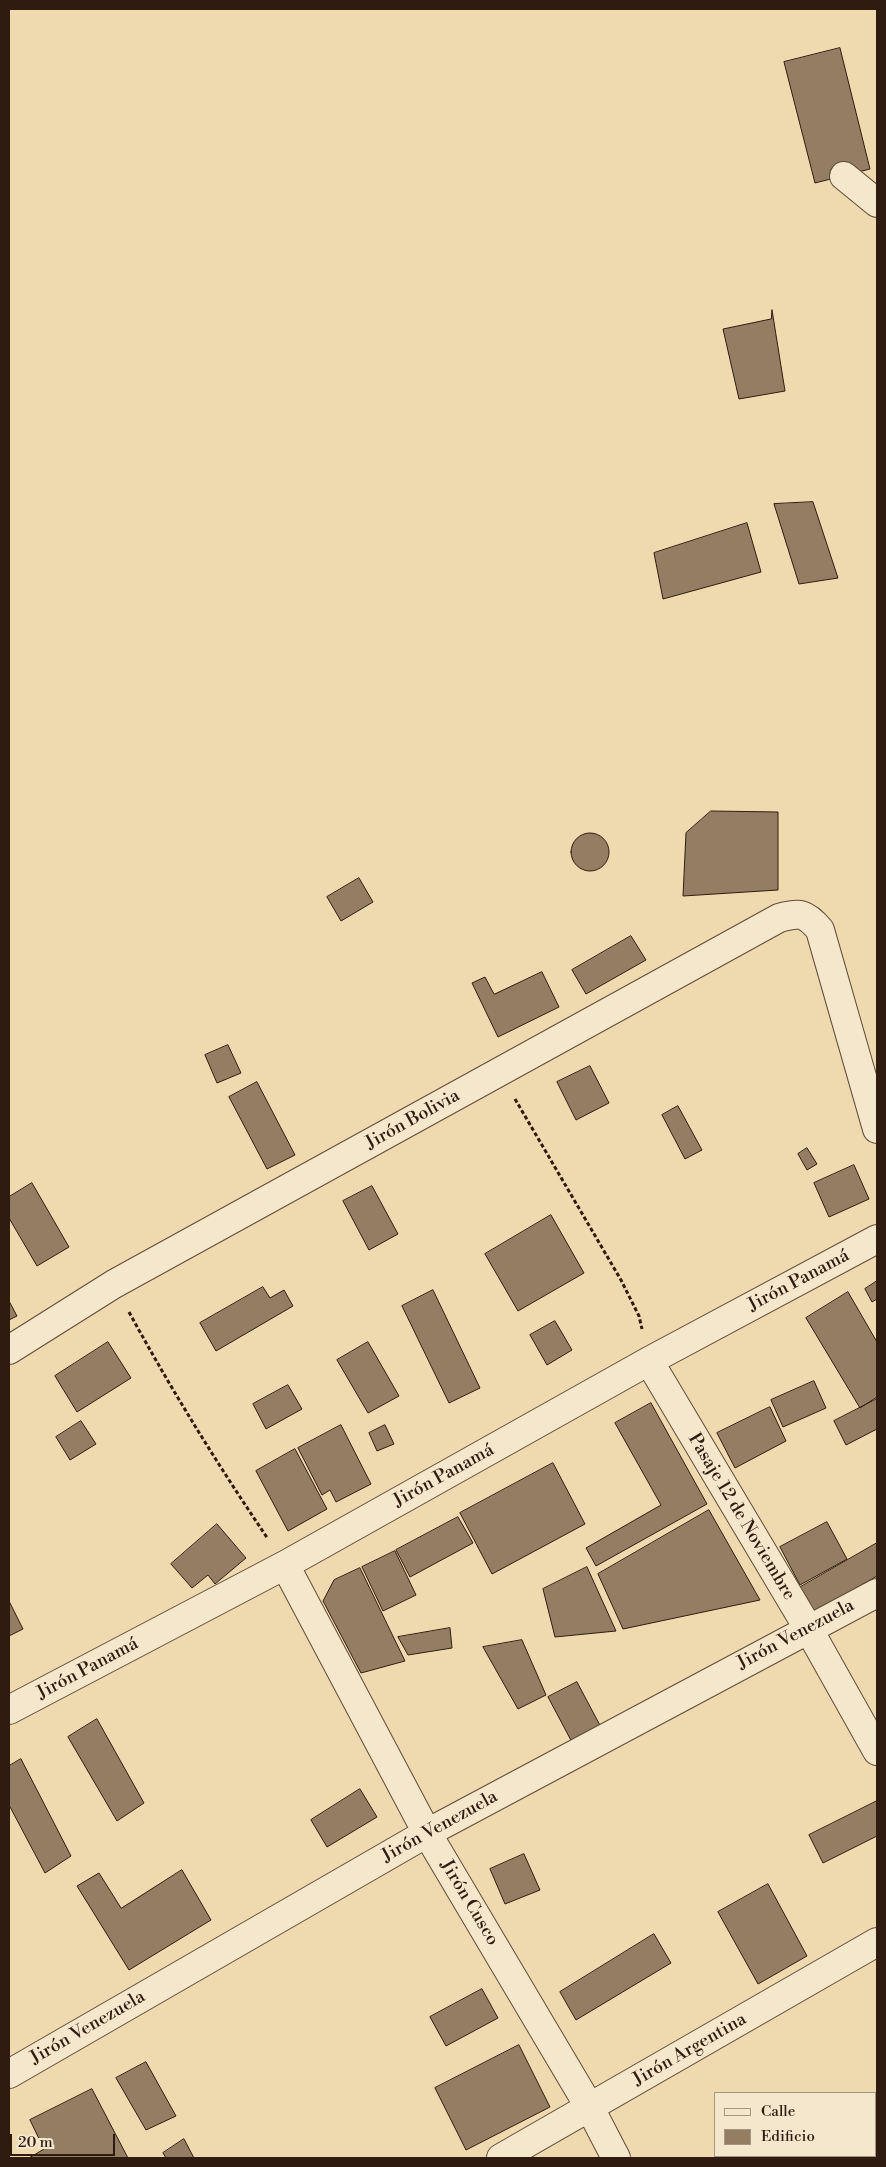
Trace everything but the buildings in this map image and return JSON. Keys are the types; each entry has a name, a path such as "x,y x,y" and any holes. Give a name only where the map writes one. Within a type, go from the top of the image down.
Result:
{"street":[{"path":"844,176 877,203"},
{"name":"Jirón Bolivia","path":"9,1350 114,1284 779,918 794,913 810,918 820,930 877,1129"},
{"name":"Jirón Panamá","path":"9,1710 286,1565 649,1361 877,1239"},
{"name":"Pasaje 12 de Noviembre","path":"649,1361 808,1628 877,1751"},
{"name":"Jirón Cusco","path":"286,1565 427,1833 590,2108 616,2158"},
{"name":"Jirón Venezuela","path":"9,2074 427,1833 808,1628 877,1593"},
{"name":"Jirón Argentina","path":"502,2158 877,1942"}],"path":[{"path":"499,1072 621,1280 639,1316 649,1361"},
{"path":"114,1284 162,1372 208,1448 286,1565"}]}
